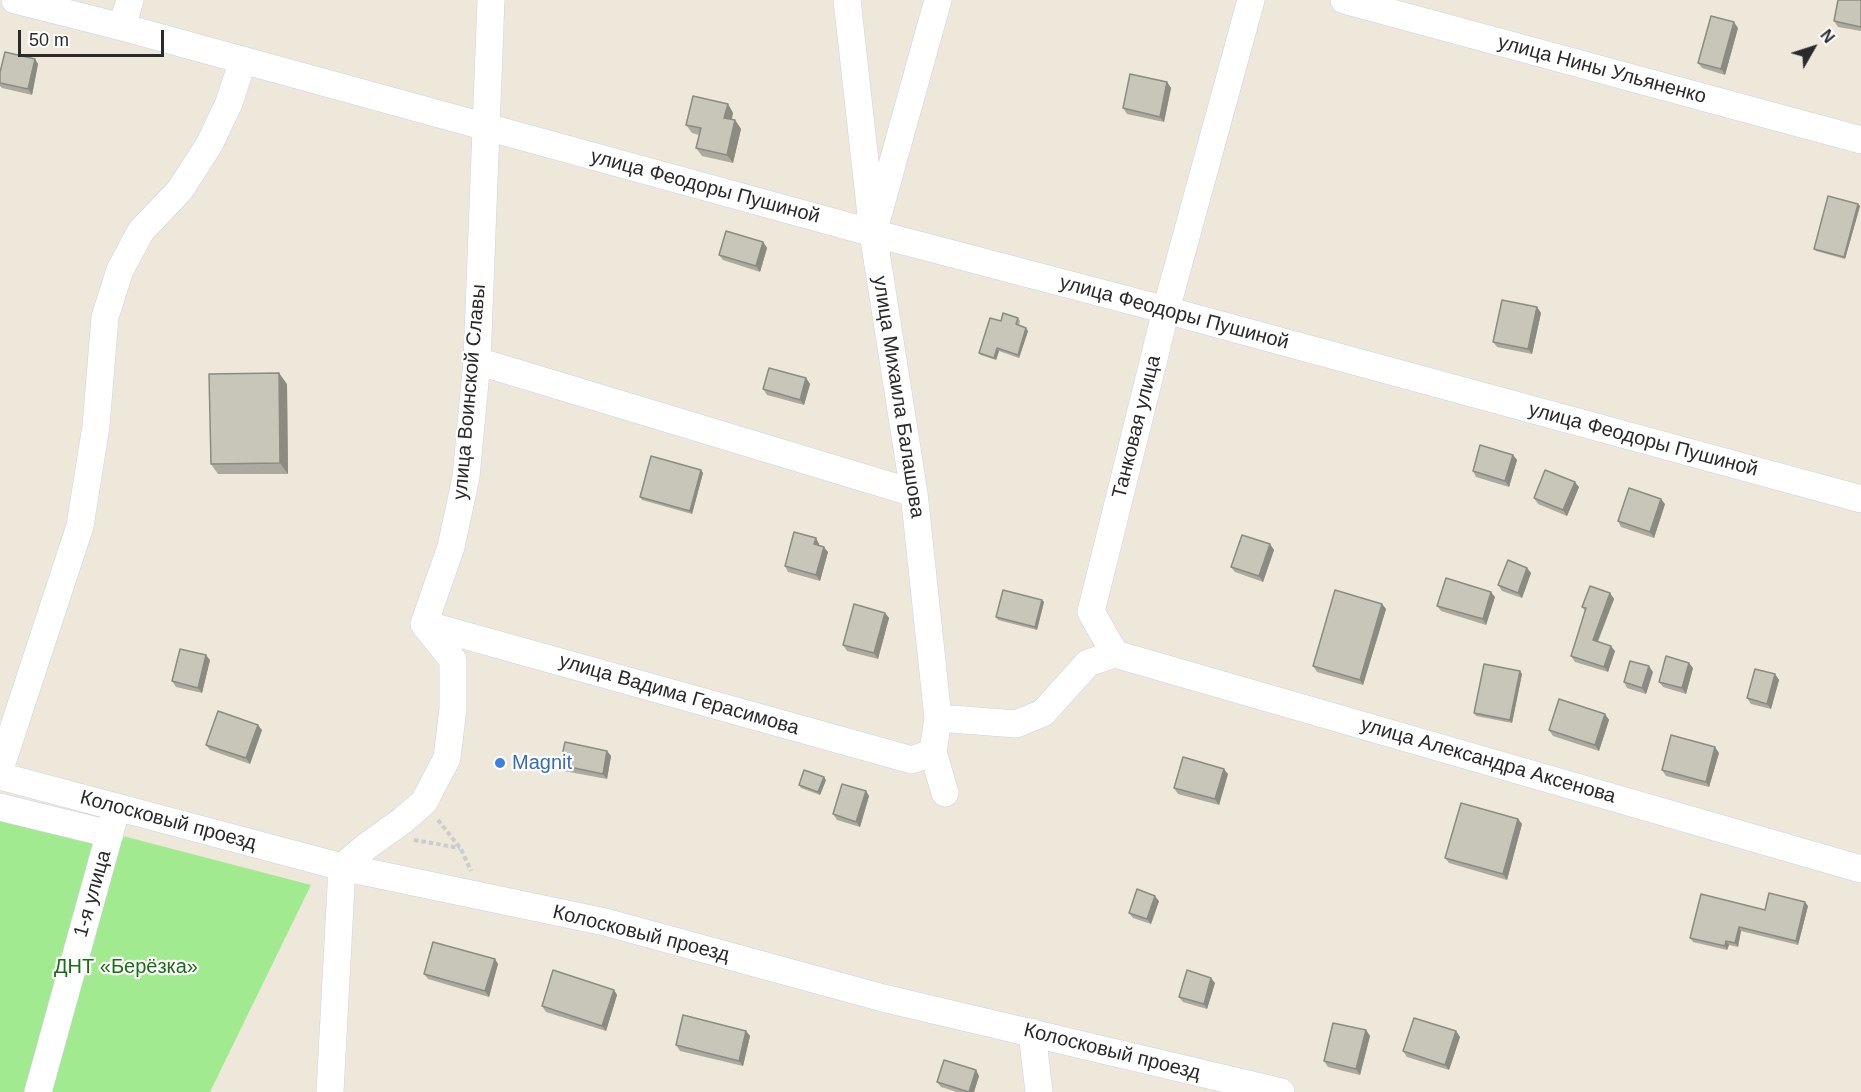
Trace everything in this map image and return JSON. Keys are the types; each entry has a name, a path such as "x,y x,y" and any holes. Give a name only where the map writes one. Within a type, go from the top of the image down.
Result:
{"street":[{"name":"улица Феодоры Пушиной","path":"15,0 122,27 873,233 1166,310 1861,499"},
{"path":"122,27 130,0"},
{"name":"улица Воинской Славы","path":"424,624 451,547 466,477 477,361 491,0"},
{"name":"улица Михаила Балашова","path":"846,0 873,233 914,493 938,718 933,752 945,793"},
{"path":"873,233 938,0"},
{"name":"Танковая улица","path":"1115,654 1091,612 1166,310 1251,0"},
{"name":"улица Нины Ульяненко","path":"1344,0 1861,140"},
{"path":"0,769 80,526 96,426 105,317 120,270 141,231 180,190 209,145 229,103 243,60"},
{"path":"477,361 914,493"},
{"path":"330,1092 342,867 424,802 447,758 453,708 453,660 424,624"},
{"name":"улица Вадима Герасимова","path":"424,624 912,760 933,752"},
{"path":"938,718 1016,724 1043,713 1088,663 1115,654"},
{"name":"улица Александра Аксенова","path":"1115,654 1861,869"},
{"name":"Колосковый проезд","path":"0,776 342,867 605,922 883,998 1281,1092"},
{"path":"0,807 110,834"},
{"name":"1-я улица","path":"38,1092 117,807"},
{"path":"1032,1032 1039,1092"}],"path":[{"path":"424,802 461,849 482,896"},
{"path":"384,834 461,849"}],"green space":[{"name":"ДНТ «Берёзка»","path":"0,804 311,885 210,1092 0,1092"}],"building":[{"path":"1838,0 1861,0 1861,27 1834,21"},
{"path":"1711,16 1734,22 1721,69 1698,63"},
{"path":"5,52 35,59 28,89 0,83"},
{"path":"1130,74 1167,82 1160,117 1123,108"},
{"path":"693,96 728,104 724,118 735,120 727,155 696,148 701,128 686,125"},
{"path":"1828,196 1858,204 1844,257 1814,249"},
{"path":"726,231 763,242 756,266 719,255"},
{"path":"1502,300 1537,307 1528,349 1493,342"},
{"path":"1003,313 1018,318 1016,324 1026,328 1018,355 997,348 994,358 979,353 990,318 1001,321"},
{"path":"769,368 806,378 800,400 763,389"},
{"path":"279,373 280,463 211,464 209,374"},
{"path":"1480,445 1513,455 1505,481 1473,471"},
{"path":"651,456 701,470 690,511 640,497"},
{"path":"1545,470 1575,482 1563,510 1534,498"},
{"path":"1629,488 1661,499 1650,532 1618,521"},
{"path":"794,532 816,538 814,544 824,547 816,575 785,566"},
{"path":"1242,535 1270,544 1259,576 1231,567"},
{"path":"1508,560 1527,568 1518,593 1498,585"},
{"path":"1446,578 1491,592 1483,619 1437,606"},
{"path":"1590,586 1610,593 1593,640 1611,646 1604,667 1571,656 1586,608 1582,607"},
{"path":"1003,590 1042,600 1035,627 996,617"},
{"path":"1335,590 1382,604 1360,680 1313,666"},
{"path":"854,604 885,613 874,653 843,645"},
{"path":"180,649 206,655 198,688 172,681"},
{"path":"1666,656 1689,663 1682,688 1659,682"},
{"path":"1630,661 1649,666 1642,688 1624,682"},
{"path":"1484,664 1520,671 1510,720 1474,713"},
{"path":"1755,669 1775,674 1767,704 1747,698"},
{"path":"1559,699 1605,714 1595,745 1549,730"},
{"path":"218,711 258,725 246,758 206,745"},
{"path":"1671,735 1715,747 1706,782 1662,770"},
{"path":"565,742 607,751 603,774 560,765"},
{"path":"1183,757 1224,769 1215,799 1174,788"},
{"path":"804,770 824,777 818,792 799,785"},
{"path":"842,784 866,791 856,822 833,814"},
{"path":"1461,803 1518,819 1503,874 1445,858"},
{"path":"1137,889 1155,896 1147,919 1129,913"},
{"path":"1769,893 1805,902 1796,941 1739,927 1735,943 1726,941 1725,946 1690,938 1701,894 1765,910"},
{"path":"433,942 495,959 485,991 424,974"},
{"path":"553,970 614,990 602,1026 542,1006"},
{"path":"1187,970 1211,978 1204,1004 1179,997"},
{"path":"683,1015 746,1031 739,1061 676,1045"},
{"path":"1414,1018 1456,1031 1445,1065 1403,1051"},
{"path":"1333,1023 1366,1030 1356,1069 1324,1061"},
{"path":"944,1060 976,1070 969,1092 937,1082"}],"place":[{"name":"Magnit","path":"500,763"}]}
